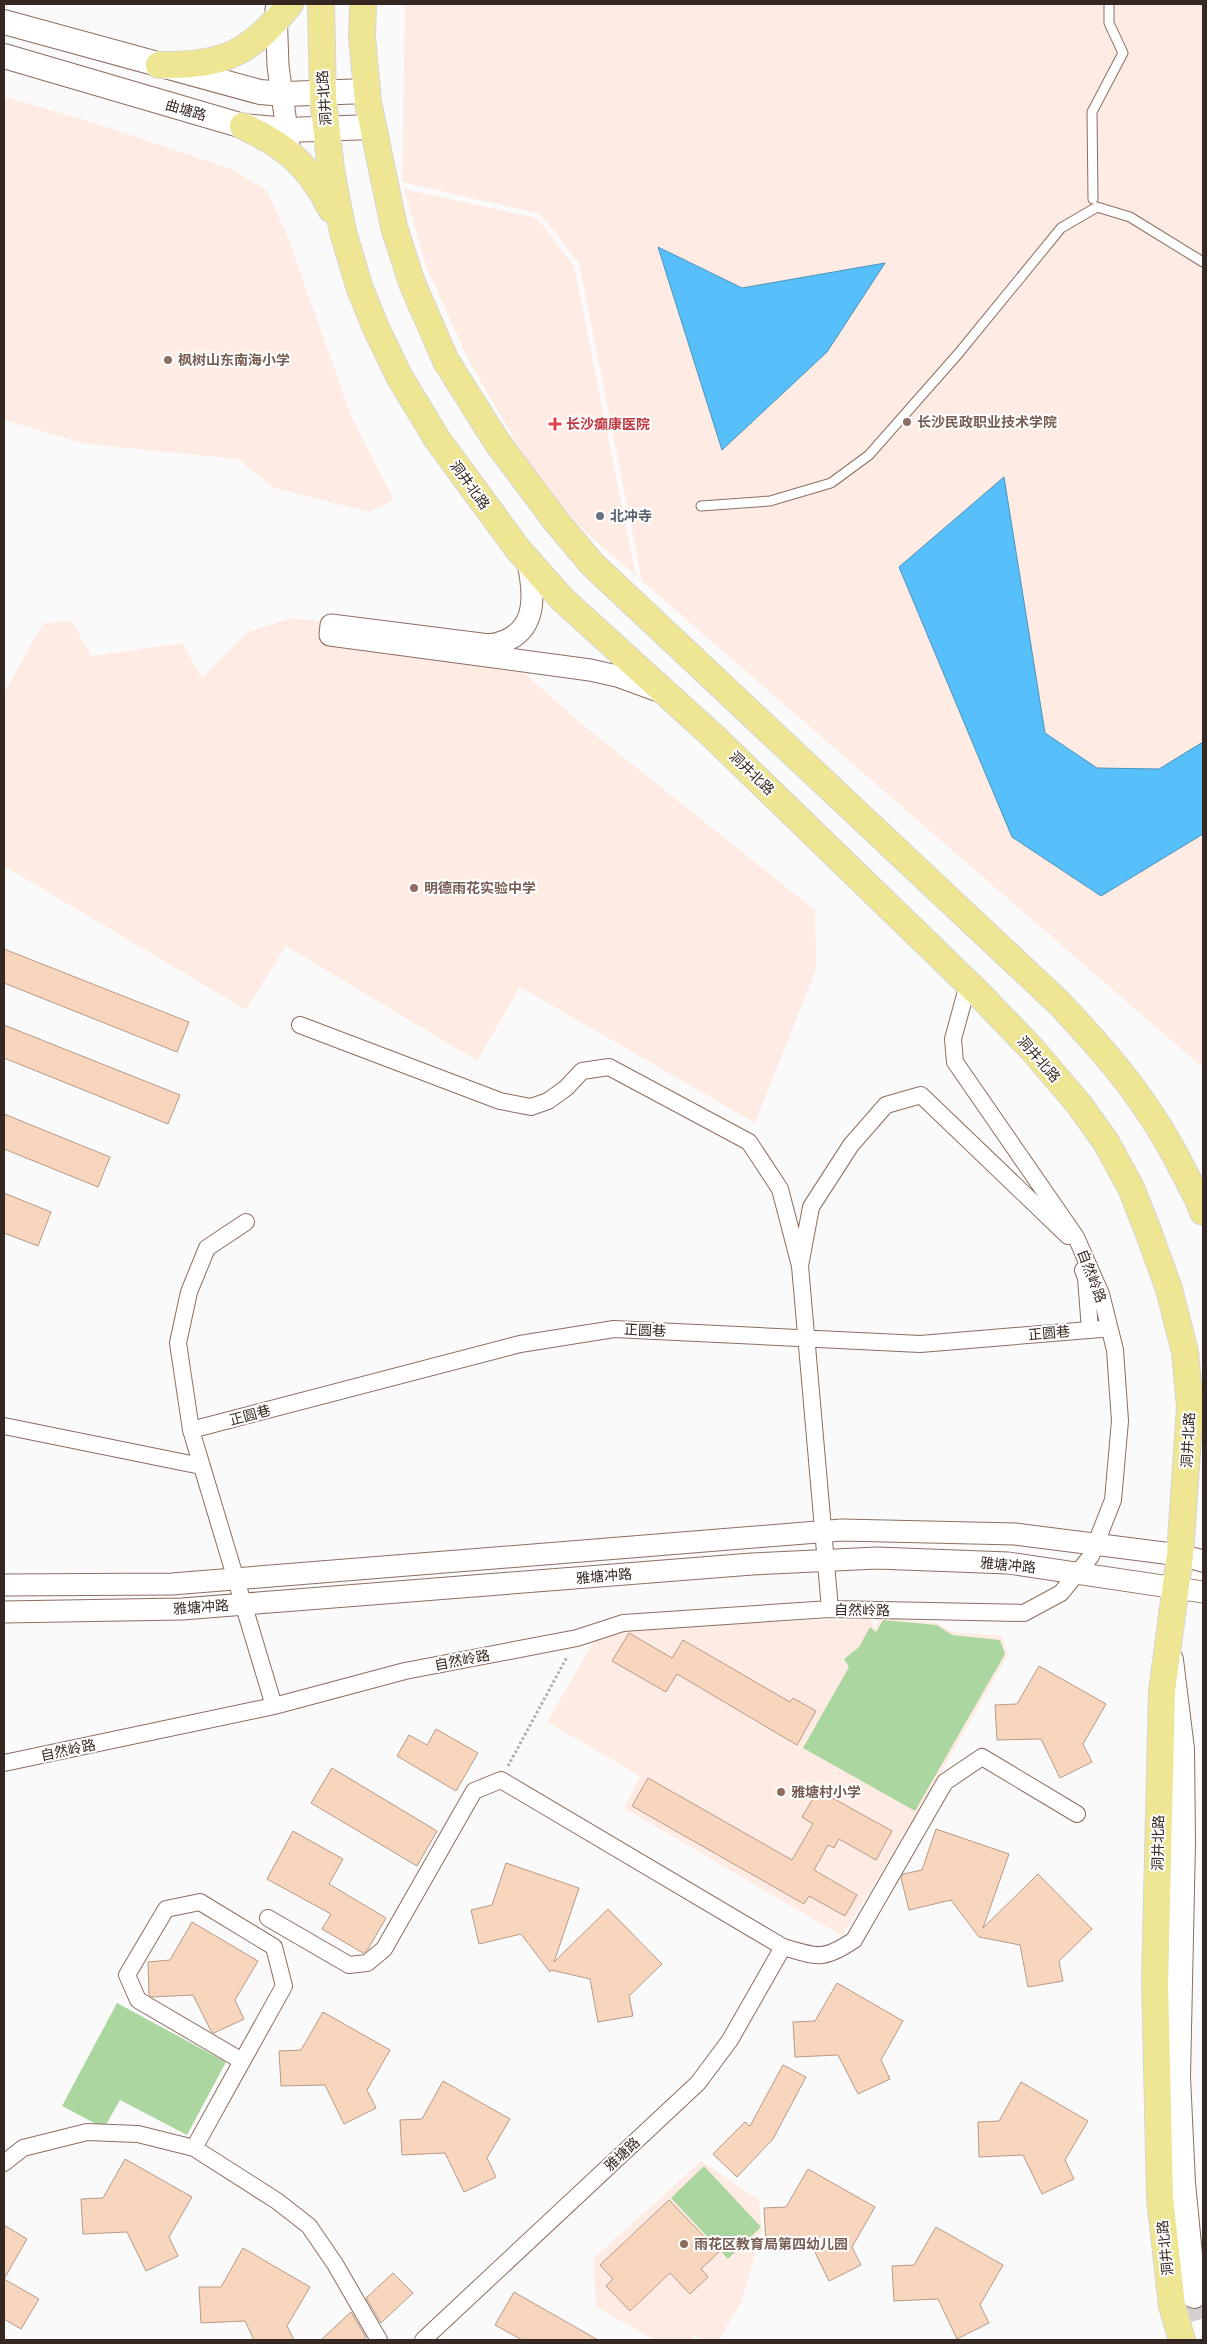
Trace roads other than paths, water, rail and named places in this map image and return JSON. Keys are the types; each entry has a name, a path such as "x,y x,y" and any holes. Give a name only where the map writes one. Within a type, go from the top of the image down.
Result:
{"main road":[{"name":"洞井北路","path":"321,4 323,92 326,129 331,170 343,232 360,289 399,376 447,454 527,559 562,599 678,702 968,984 1031,1048 1078,1103 1100,1134 1130,1188 1148,1231 1169,1290 1185,1352 1190,1407 1192,1558 1176,1587 1162,1690 1155,1980 1160,2198 1172,2306 1182,2340"},
{"path":"363,4 362,37 367,91 394,227 412,283 446,361 497,442 523,479 592,564 1052,996 1104,1050 1143,1100 1175,1153 1203,1212"},
{"path":"159,66 189,66 216,62 238,53 259,38 280,9"},
{"path":"4,22 236,87 282,94 367,91"},
{"name":"曲塘路","path":"4,56 243,126"},
{"path":"243,126 267,137 288,141 326,129 373,127"},
{"path":"288,141 325,196 343,232"},
{"path":"1169,1640 1182,1749 1183,1842 1178,2077 1184,2201 1194,2296"}],"street":[{"path":"280,9 282,94 288,141"},
{"path":"527,559 532,579 533,607 522,629 515,637 502,643 489,645 331,624 330,635 590,670 617,676 659,691 678,702"},
{"name":"自然岭路","path":"4,1763 274,1706 405,1671 577,1638 623,1623 830,1609 1024,1614 1061,1593 1092,1556 1112,1500 1120,1421 1115,1350 1101,1294 1076,1237 955,1062 953,1039 968,984"},
{"path":"300,1025 500,1101 531,1107 548,1101 566,1088 582,1071 609,1067 748,1142 780,1189 800,1266 830,1609"},
{"path":"800,1266 811,1207 851,1145 886,1105 920,1095 1068,1236 1086,1278 1090,1330"},
{"path":"246,1222 207,1248 188,1292 178,1343 191,1430 274,1706"},
{"name":"正圆巷","path":"191,1430 520,1344 614,1329 920,1344 1110,1328"},
{"path":"4,1426 201,1466"},
{"name":"雅塘冲路","path":"4,1585 172,1584 823,1532 1015,1534 1192,1558"},
{"name":"雅塘冲路","path":"4,1612 182,1609 752,1564 876,1558 1008,1563 1203,1592"},
{"path":"268,1918 349,1965 367,1963 384,1949 474,1791 501,1780 783,1947 816,1957 835,1953 854,1940 945,1782 982,1757 1078,1814"},
{"path":"194,2148 284,1986 274,1947 200,1902 166,1909 127,1975 138,2000 242,2061"},
{"name":"雅塘路","path":"431,2338 698,2083 730,2040 783,1947"},
{"path":"4,2163 23,2148 87,2132 138,2134 194,2148 277,2201 309,2226 335,2264 379,2340"}],"lane":[{"path":"1093,199 1092,112 1123,53 1109,23 1110,4"},
{"path":"701,506 770,501 805,491 830,483 870,455 958,354 1061,228 1097,207 1130,217 1203,262"}],"water":[{"path":"658,247 742,288 885,263 827,352 722,450"},
{"path":"1004,477 1045,733 1097,768 1159,769 1203,742 1203,834 1101,896 1012,837 899,567"}],"tunnel":[{"path":"1194,2296 1203,2326"}],"place":[{"name":"枫树山东南海小学","path":"168,360"},
{"name":"长沙民政职业技术学院","path":"907,422"},
{"name":"长沙癫康医院","path":"555,424"},
{"name":"北冲寺","path":"600,516"},
{"name":"明德雨花实验中学","path":"414,888"},
{"name":"雅塘村小学","path":"781,1792"},
{"name":"雨花区教育局第四幼儿园","path":"684,2244"}]}
